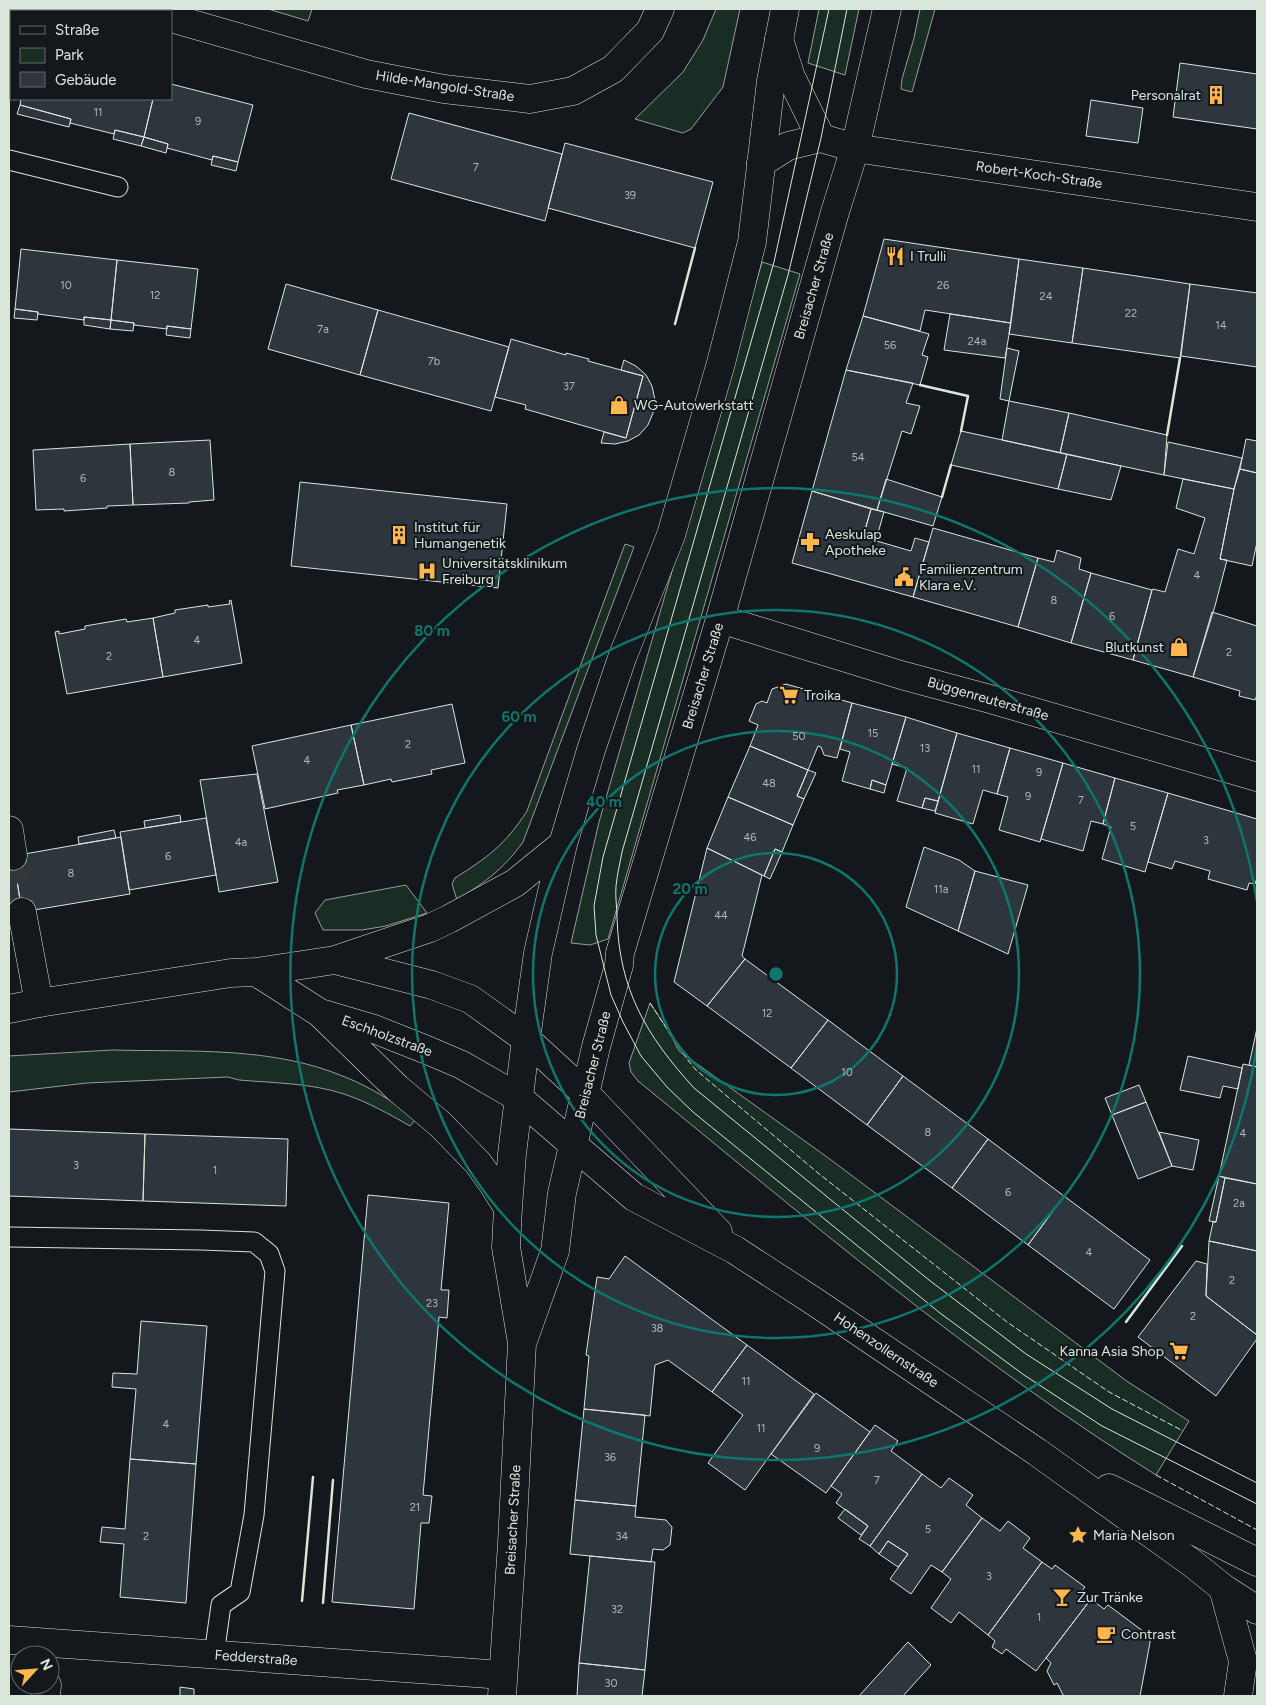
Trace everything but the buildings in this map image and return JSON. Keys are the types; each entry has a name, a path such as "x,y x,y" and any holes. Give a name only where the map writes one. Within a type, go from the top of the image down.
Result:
{"main road":[{"name":"Hilde-Mangold-Straße","path":"172,18 366,74 444,89 530,99 573,91 613,69 650,31 660,9"},
{"name":"Breisacher Straße","path":"503,1686 522,1343 506,1247 519,1098 538,953 563,844 591,750 622,658 671,535 752,242 771,80 785,9"},
{"name":"Breisacher Straße","path":"522,1343 555,1251 562,1193 596,1047 619,965 620,953 720,619 835,212 855,148 887,9"},
{"name":"Breisacher Straße","path":"779,40 791,77 821,138"},
{"name":"Robert-Koch-Straße","path":"821,138 855,148 1257,207"},
{"path":"761,163 788,146 821,138"},
{"name":"Büggenreuterstraße","path":"720,619 901,675 1257,776"},
{"path":"9,1009 231,973 256,972 335,960 430,928 449,919 515,883 563,844"},
{"path":"22,912 39,1003"},
{"path":"335,960 432,985 470,999 526,1039"},
{"name":"Eschholzstraße","path":"256,972 320,1013 374,1029 427,1050 462,1065 519,1098"},
{"path":"320,1013 397,1088 440,1124 478,1163 508,1208"},
{"name":"Hohenzollernstraße","path":"526,1039 586,1094 735,1250"},
{"name":"Hohenzollernstraße","path":"519,1098 634,1197 735,1250 815,1302 1037,1452 1257,1610"},
{"name":"Hohenzollernstraße","path":"1037,1452 1257,1562"},
{"path":"1224,1588 1243,1661 1238,1696"},
{"name":"Fedderstraße","path":"9,1640 30,1645"},
{"name":"Fedderstraße","path":"60,1649 214,1655 503,1686"}],"lane":[{"path":"9,160 118,186"},
{"path":"9,1237 254,1242 270,1254 275,1271 254,1515 240,1592 221,1605 214,1655"}],"green space":[{"path":"268,9 312,9 308,21"},
{"path":"716,9 740,9 723,87 691,129 683,133 635,119 683,72 703,40"},
{"path":"819,9 859,9 845,75 808,63"},
{"path":"920,9 935,9 912,92 901,89"},
{"path":"762,262 800,274 608,939 590,945 571,943 599,822"},
{"path":"625,544 634,547 523,842 493,875 457,900 452,884 455,878 503,842 527,811"},
{"path":"406,885 427,913 386,926 362,930 323,930 315,913 325,900"},
{"path":"650,1003 670,1033 679,1051 827,1157 1128,1382 1189,1421 1156,1475 1088,1431 956,1336 827,1236 638,1081 631,1072 629,1063"},
{"path":"112,1050 200,1051 260,1055 289,1060 317,1067 355,1081 417,1118 410,1126 370,1104 331,1090 292,1084 239,1080 228,1077 87,1083 9,1092 9,1056"}],"tunnel":[{"path":"13,856 22,912"}],"tram line":[{"path":"829,9 774,262 603,857 594,906 596,935 611,995 641,1056 667,1087 693,1112 940,1313 1024,1375 1102,1426 1257,1504"},
{"path":"847,9 821,138 788,275 622,852 616,894 619,943 623,967 638,1010 649,1030 694,1088 929,1280 1026,1354 1112,1409 1257,1483"}],"fence":[{"path":"650,1003 677,1045 696,1070 818,1173 1007,1322 1109,1392 1183,1431"},
{"path":"1156,1475 1257,1530"}],"wall":[{"path":"675,324 695,248"},
{"path":"1167,435 1180,358"},
{"path":"920,385 968,396 961,431"},
{"path":"942,497 951,465"},
{"path":"1126,1322 1182,1246"},
{"path":"302,1601 313,1477"},
{"path":"323,1603 333,1480"}],"place":[{"name":"Personalrat","path":"1216,95"},
{"name":"I Trulli","path":"895,256"},
{"name":"WG-Autowerkstatt","path":"619,405"},
{"name":"Institut für Humangenetik","path":"399,535"},
{"name":"Aeskulap Apotheke","path":"810,542"},
{"name":"Universitätsklinikum Freiburg","path":"427,571"},
{"name":"Familienzentrum Klara e.V.","path":"904,577"},
{"name":"Blutkunst","path":"1179,647"},
{"name":"Troika","path":"789,695"},
{"name":"Kanna Asia Shop","path":"1179,1351"},
{"name":"Maria Nelson","path":"1078,1535"},
{"name":"Zur Tränke","path":"1062,1597"},
{"name":"Contrast","path":"1106,1634"}]}
